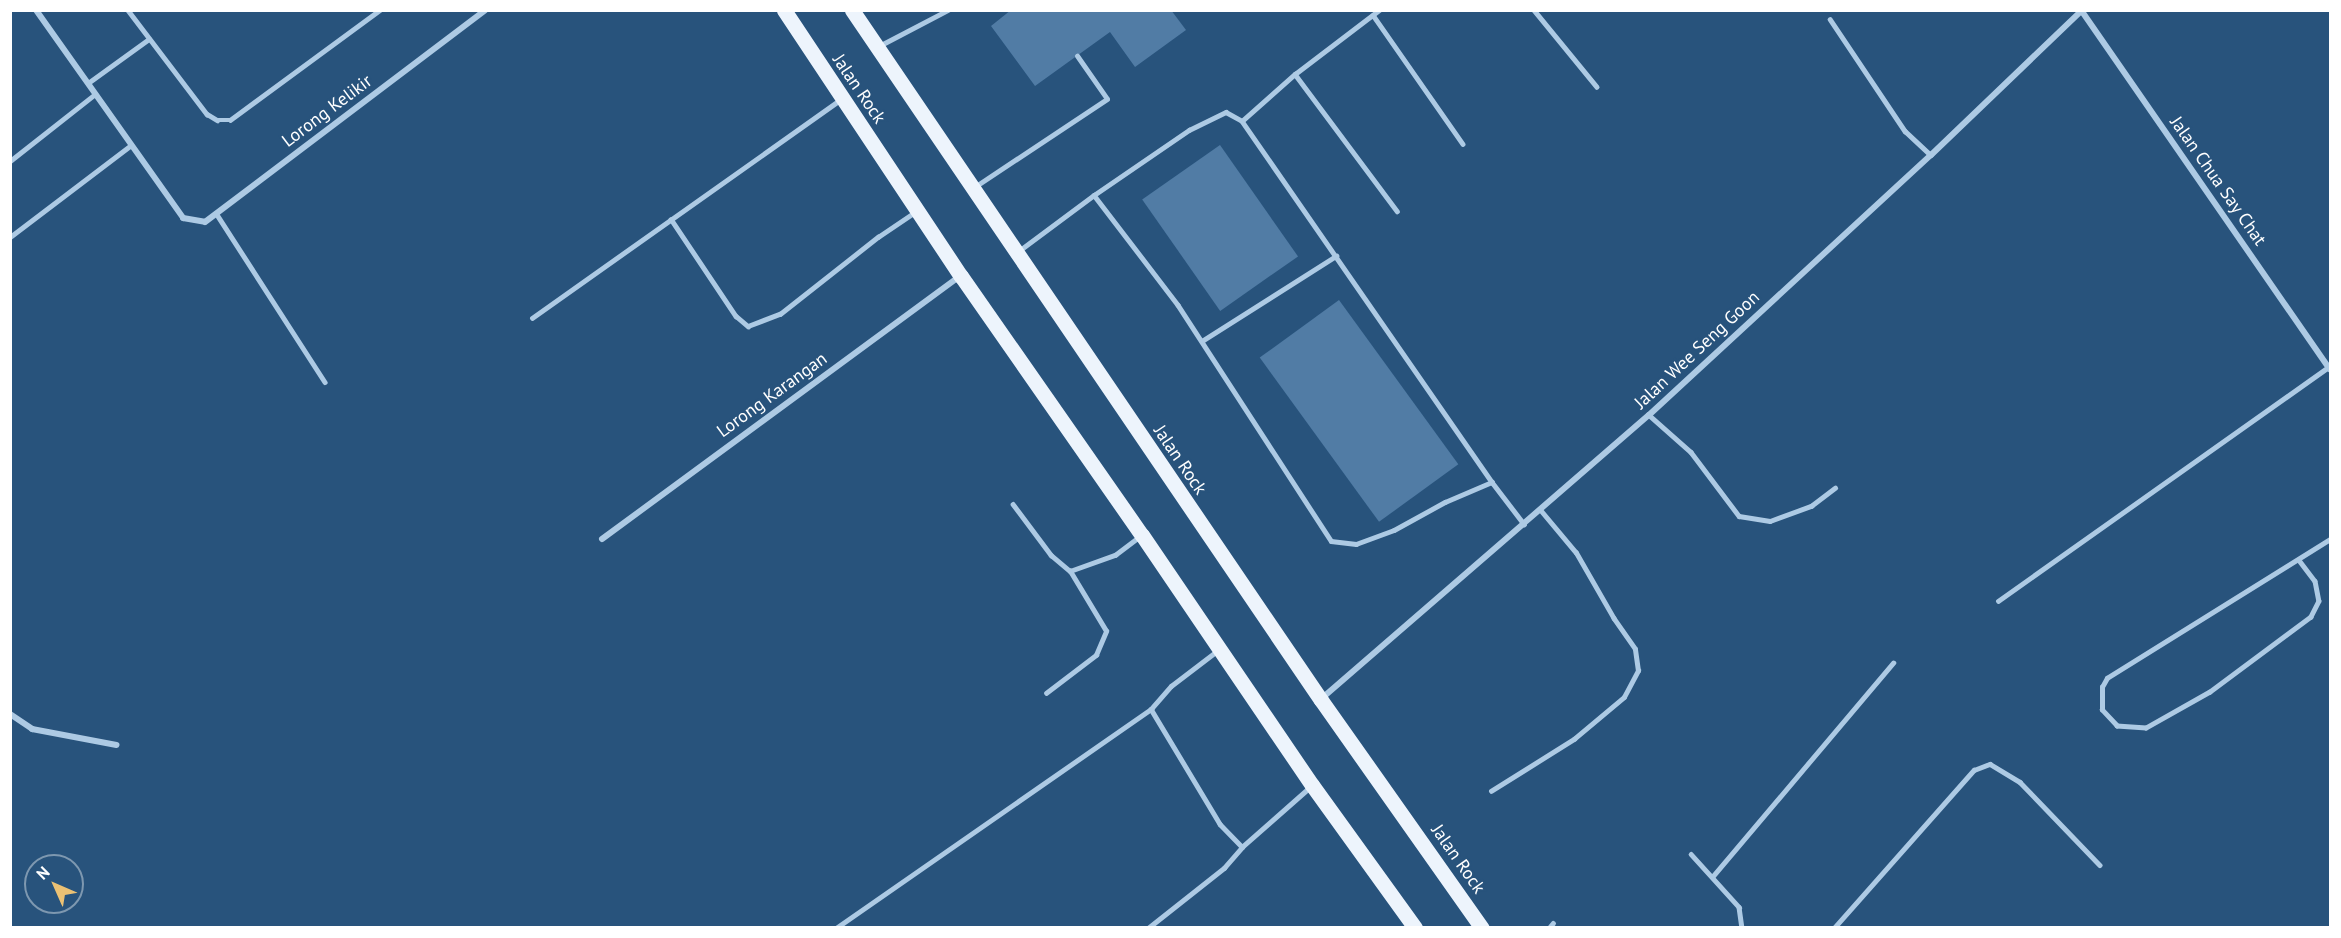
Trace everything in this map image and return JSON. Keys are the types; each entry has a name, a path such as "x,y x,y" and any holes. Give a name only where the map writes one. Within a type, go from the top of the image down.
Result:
{"main road":[{"name":"Jalan Rock","path":"784,10 841,99 961,276 1142,535 1312,785 1414,927"},
{"name":"Jalan Rock","path":"852,10 1321,700 1482,927"}],"street":[{"path":"36,10 132,146"},
{"name":"Lorong Kelikir","path":"132,146 183,218 205,222 485,10"},
{"name":"Jalan Wee Seng Goon","path":"1321,700 1649,415 1931,155 2081,11"},
{"name":"Jalan Chua Say Chat","path":"2081,11 2330,368"},
{"name":"Lorong Karangan","path":"602,539 961,276"},
{"path":"10,714 32,729 117,745"}],"lane":[{"path":"128,10 207,114 217,120 230,120 380,10"},
{"path":"876,47 948,10"},
{"path":"1242,121 1295,74 1379,10"},
{"path":"1534,10 1597,87"},
{"path":"1373,15 1463,144"},
{"path":"1830,19 1905,131 1931,155"},
{"path":"88,83 149,39"},
{"path":"972,189 1107,99 1077,56"},
{"path":"1295,74 1396,211"},
{"path":"10,161 95,94"},
{"path":"532,318 841,99"},
{"path":"1016,254 1094,195 1189,130 1226,112 1242,121 1492,482 1524,524"},
{"path":"10,237 132,146"},
{"path":"1094,195 1178,305 1331,541 1356,544 1394,530 1445,502 1492,482"},
{"path":"671,219 736,316 748,326 780,314 878,237 917,210"},
{"path":"216,213 325,382"},
{"path":"1202,341 1336,256"},
{"path":"1998,601 2330,368"},
{"path":"1649,415 1691,452 1740,516 1770,521 1811,507 1835,488"},
{"path":"1013,504 1051,555 1070,571 1106,631 1096,655 1046,693"},
{"path":"1491,791 1575,739 1624,697 1638,671 1635,649 1614,619 1576,553 1540,510"},
{"path":"1070,571 1115,555 1142,535"},
{"path":"2299,560 2315,581 2319,601 2311,616 2210,692 2146,728 2117,726 2102,710 2102,687 2107,678 2331,539"},
{"path":"836,927 1150,709 1171,686 1219,649"},
{"path":"1713,876 1893,663"},
{"path":"1150,709 1220,824 1242,847"},
{"path":"1834,927 1974,770 1990,764 2019,782 2100,865"},
{"path":"1148,927 1224,868 1242,847 1312,785"},
{"path":"1691,854 1739,907 1742,927"}],"building":[{"path":"1011,10 1171,10 1186,30 1135,67 1110,32 1035,86 991,26"},
{"path":"1220,145 1298,256 1220,311 1142,199"},
{"path":"1339,300 1458,464 1379,522 1260,358"}]}
